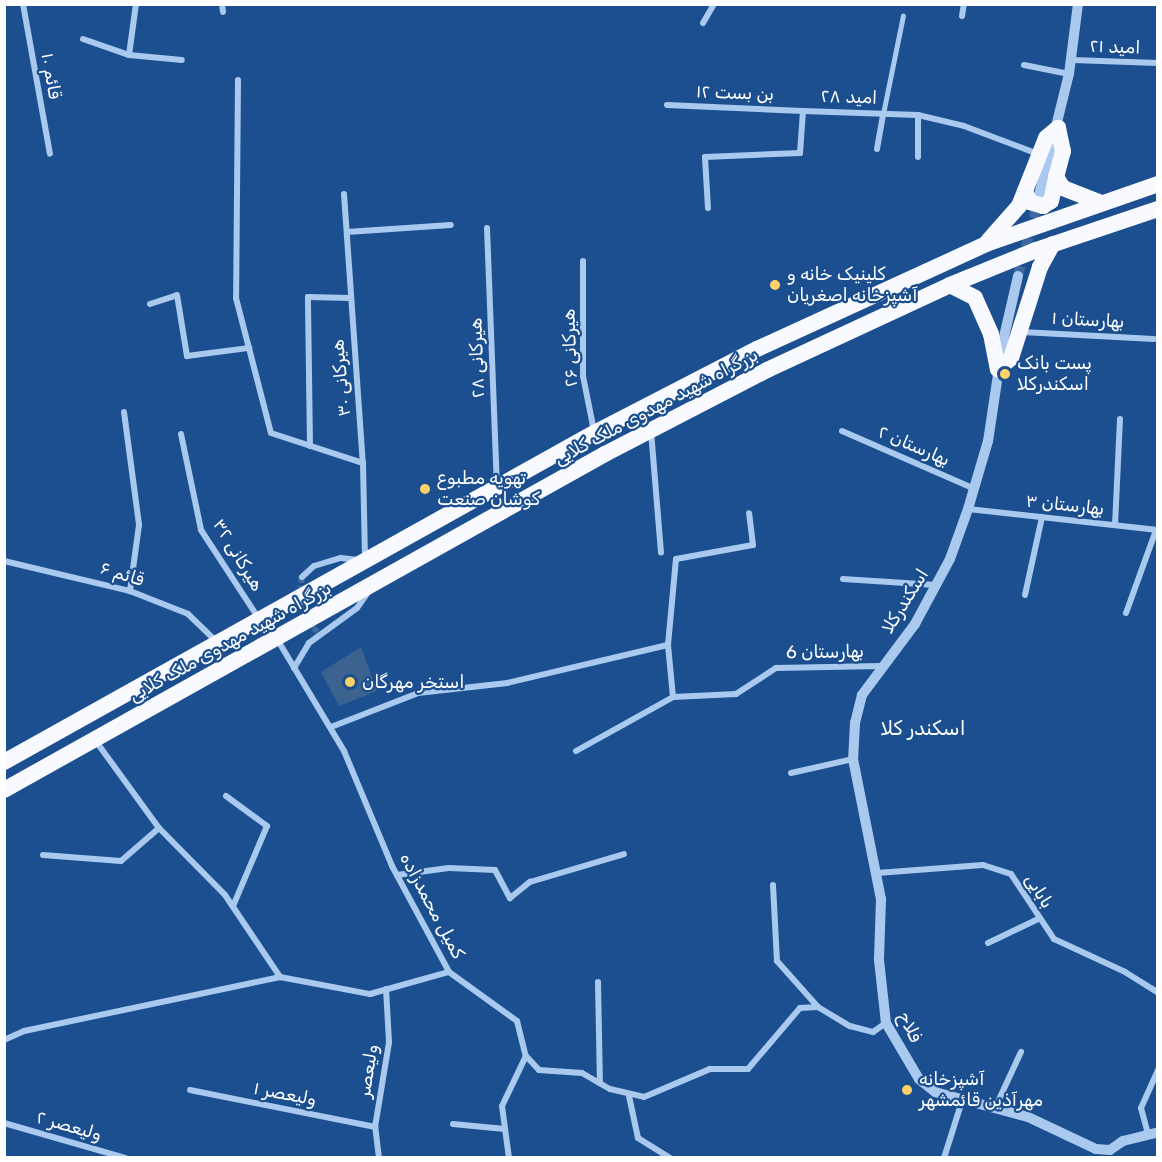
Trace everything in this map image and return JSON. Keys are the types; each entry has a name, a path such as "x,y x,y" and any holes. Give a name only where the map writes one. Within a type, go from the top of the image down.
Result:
{"highway":[{"path":"1058,129 1063,151 1051,201 1043,206 1030,202 1039,154 1046,138 1058,129"},
{"path":"1056,177 1063,189 1101,203"},
{"name":"بزرگراه شهید مهدوی ملک کلایی","path":"4,762 594,433 825,316 986,244 1158,184"},
{"path":"986,244 1032,193"},
{"name":"بزرگراه شهید مهدوی ملک کلایی","path":"4,790 651,430 950,285 1053,244 1158,209"},
{"path":"950,285 975,298 991,334 998,369 1011,358 1022,332 1040,267 1053,244"}],"street":[{"name":"قائم ۱۰","path":"23,4 50,154"},
{"path":"129,55 136,4"},
{"path":"222,4 223,12"},
{"path":"703,23 714,4"},
{"path":"962,16 964,4"},
{"path":"1032,193 1058,129 1072,60 1078,4"},
{"path":"83,39 129,55 182,60"},
{"name":"امید ۲۱","path":"1072,60 1158,63"},
{"path":"1024,64 1069,74"},
{"path":"238,80 236,298 271,433 363,463"},
{"name":"بن بست ۱۲","path":"667,105 803,111"},
{"name":"امید ۲۸","path":"708,208 705,157 800,153 803,111 918,115 964,126 1039,154"},
{"path":"877,149 883,114"},
{"path":"918,115 918,157"},
{"name":"هیرکانی ۳۰","path":"344,194 349,298 363,463 365,561"},
{"path":"347,232 451,225"},
{"name":"هیرکانی ۲۸","path":"487,228 497,487"},
{"name":"هیرکانی ۲۶","path":"583,261 583,376 594,433"},
{"name":"اسکندرکلا","path":"877,873 853,759 855,723 862,695 880,666 915,624 936,585 976,489 988,441 1003,341 1018,276"},
{"path":"150,304 177,295 187,356 249,348"},
{"path":"310,446 308,297 349,298"},
{"name":"بهارستان ۱","path":"1022,332 1154,339"},
{"path":"124,412 138,525 130,591"},
{"path":"1115,525 1120,419"},
{"path":"651,430 661,553"},
{"name":"بهارستان ۲","path":"842,431 976,489"},
{"name":"هیرکانی ۳۲","path":"181,434 201,530 260,620"},
{"name":"بهارستان ۳","path":"968,509 1157,530"},
{"path":"673,697 668,645 676,560 753,546 749,513"},
{"path":"1025,594 1041,517"},
{"path":"1126,613 1157,530"},
{"path":"302,578 314,566 341,558 365,561"},
{"name":"قائم ۶","path":"4,561 130,591 188,614 218,643"},
{"path":"843,579 936,585"},
{"path":"294,668 309,643 357,608 375,582"},
{"name":"کمیل محمدزاده","path":"277,639 331,727 397,875 449,972 517,1021 526,1056"},
{"path":"331,727 418,693 507,683 668,645"},
{"name":"بهارستان 6","path":"576,751 673,697 736,694 776,668 880,666"},
{"path":"94,740 159,828 233,906 280,977"},
{"path":"791,773 853,759"},
{"path":"226,795 267,826 233,906"},
{"path":"43,855 121,861 159,828"},
{"path":"397,875 449,868 495,870 510,898 530,882 624,854"},
{"name":"بابایی","path":"877,873 983,865 1011,874 1038,919 1054,939 1156,988"},
{"name":"فلاح","path":"877,873 886,1023 920,1079 935,1092 1028,1117 1096,1149 1110,1150 1122,1141 1153,1133"},
{"path":"773,885 777,961 818,1007 850,1026 873,1032 886,1023"},
{"path":"988,943 1038,919"},
{"path":"4,1040 24,1031 280,977 370,994 449,972"},
{"path":"598,982 600,1083"},
{"name":"ولیعصر","path":"379,1158 375,1127 389,1042 386,989"},
{"path":"509,1158 502,1106 526,1056 539,1070 582,1073 629,1095 644,1097 710,1069 748,1069 800,1008 818,1007"},
{"path":"994,1109 1021,1052"},
{"path":"1153,1133 1140,1108 1158,1070"},
{"name":"ولیعصر ۱","path":"190,1090 375,1127"},
{"path":"629,1095 638,1138 670,1158"},
{"path":"944,1158 962,1101"},
{"name":"ولیعصر ۲","path":"4,1123 125,1158"},
{"path":"453,1124 505,1130"}],"lane":[{"path":"883,114 903,16"}],"water":[{"name":"استخر مهرگان","path":"361,647 377,691 339,706 321,672"}],"tunnel":[{"path":"1018,276 1038,201"},
{"path":"302,577 300,588 313,628 320,633"}],"place":[{"name":"کلینیک خانه و آشپزخانه اصغریان","path":"775,285"},
{"name":"پست بانک اسکندرکلا","path":"1005,374"},
{"name":"تهویه مطبوع کوشان صنعت","path":"425,489"},
{"name":"استخر مهرگان","path":"350,682"},
{"name":"آشپزخانه مهرآذین قائمشهر","path":"907,1090"}],"district":[{"name":"اسکندر کلا","path":"923,728"}]}
